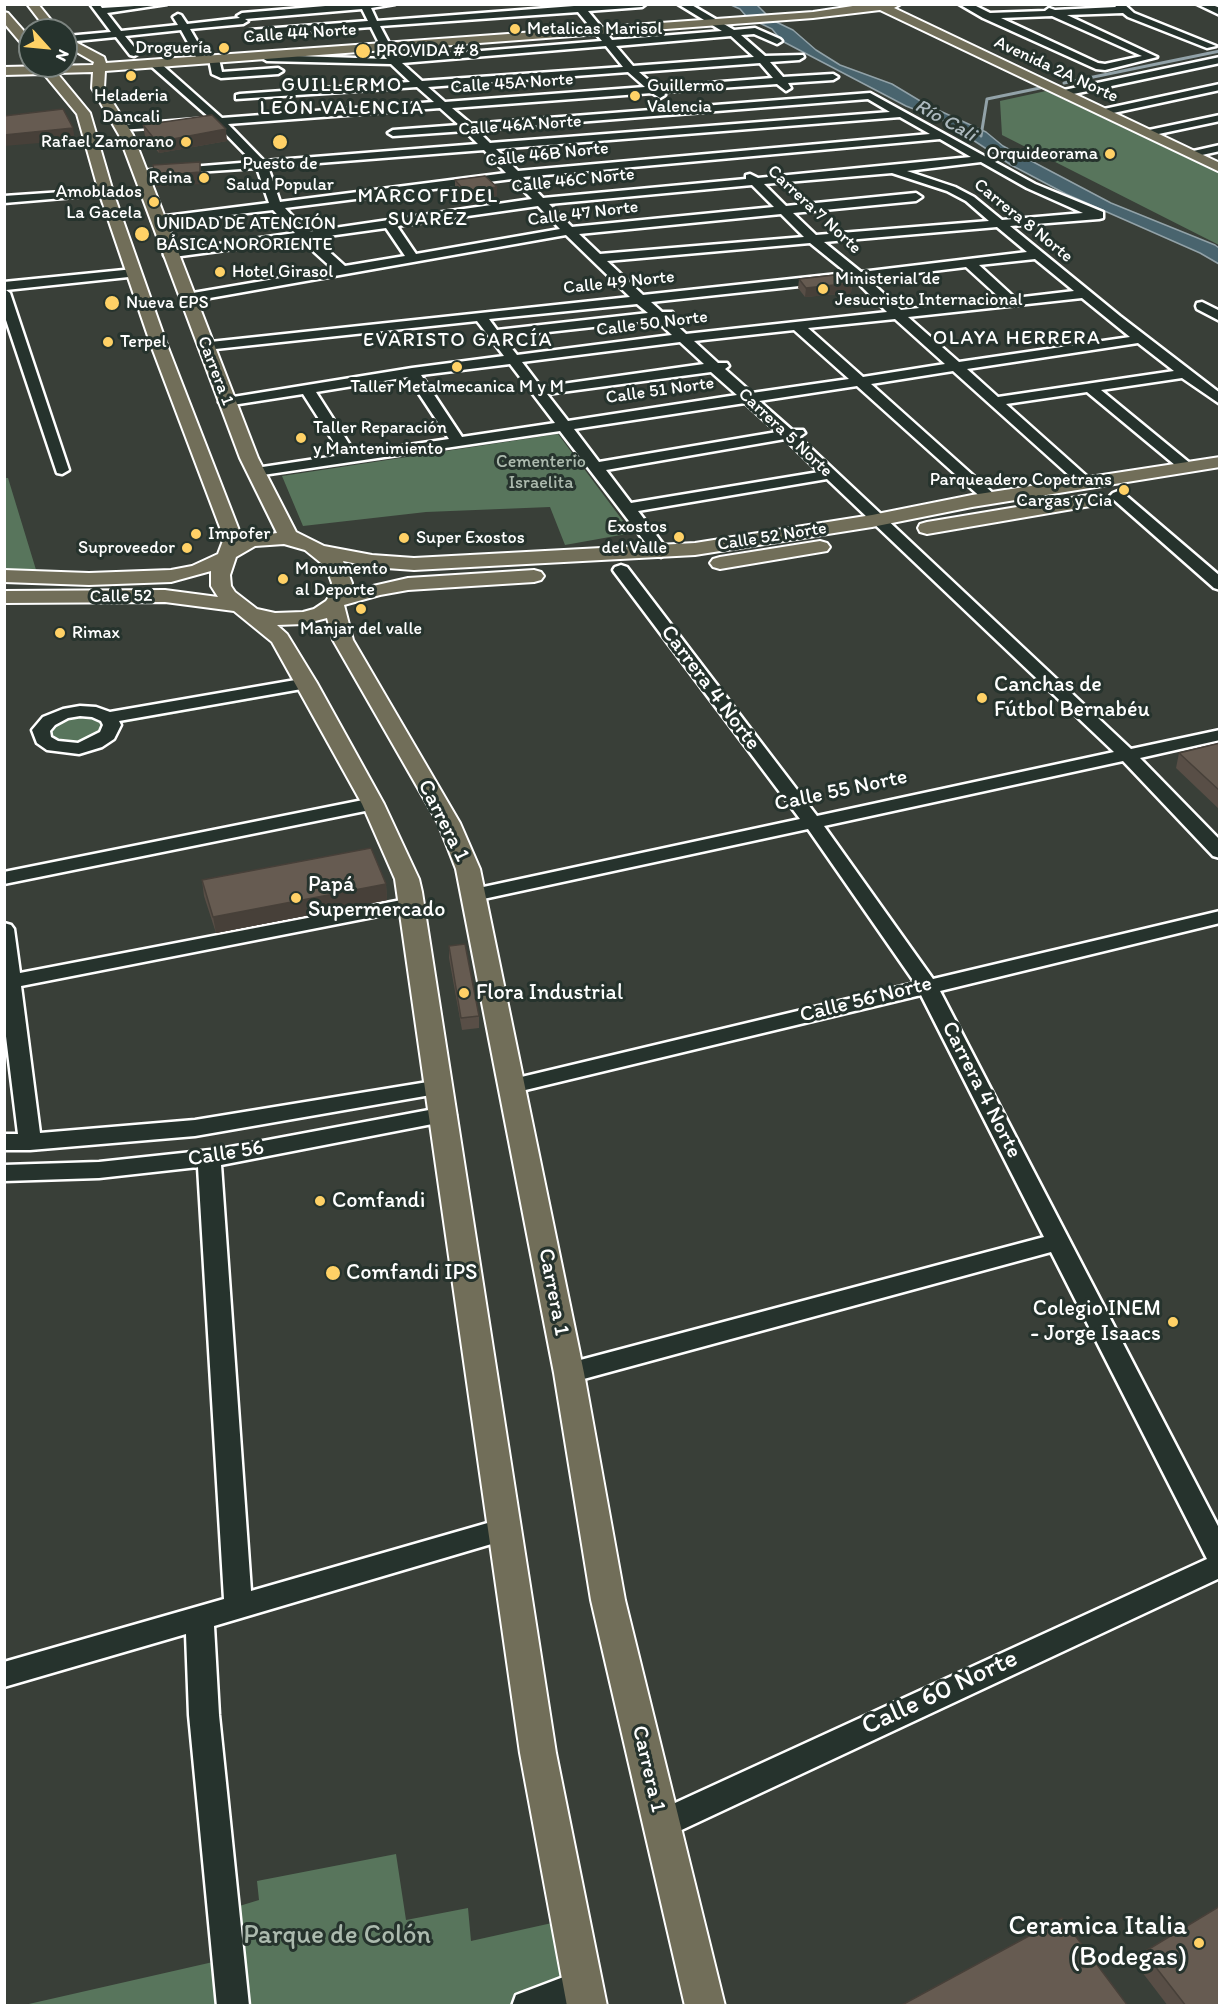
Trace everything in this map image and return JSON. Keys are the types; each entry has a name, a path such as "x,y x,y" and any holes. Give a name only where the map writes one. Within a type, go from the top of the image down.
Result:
{"main road":[{"path":"32,4 43,18"},
{"name":"Calle 44 Norte","path":"99,62 182,58 214,59 776,15 851,6 887,7"},
{"name":"Avenida 2A Norte","path":"851,6 887,7 1108,111 1220,168"},
{"path":"4,15 9,27"},
{"path":"78,43 112,50 182,58"},
{"path":"78,48 99,62"},
{"name":"Calle 44 Norte","path":"182,58 200,55 264,55"},
{"path":"98,88 102,82 119,72 182,58"},
{"path":"78,60 99,62"},
{"path":"78,64 99,62"},
{"path":"98,88 99,62"},
{"path":"4,71 57,81"},
{"name":"Carrera 1","path":"54,78 83,113 106,192 134,273 192,436 234,538 227,556"},
{"name":"Carrera 1","path":"98,88 122,128 226,402 256,472 284,530 301,542"},
{"name":"Avenida 2A Norte","path":"1196,154 1220,163"},
{"name":"Calle 52 Norte","path":"990,508 1086,483 1220,462"},
{"name":"Calle 52 Norte","path":"335,603 378,589 408,584 716,563 764,548 990,508 1118,496 1220,479"},
{"path":"893,525 926,512 972,501 962,506 965,513 973,516 990,508"},
{"name":"Calle 52 Norte","path":"321,552 372,561 414,564 764,548 855,541 893,525"},
{"path":"243,609 266,618 294,619 312,615 335,603 341,589 341,577 335,564 321,552 301,542 279,538 244,544 227,556 220,569 220,580 227,596 243,609 280,639 373,804 407,879 443,1101 538,1753 585,1996"},
{"name":"Calle 52","path":"4,576 89,579 171,576 198,570 227,556"},
{"name":"Calle 52","path":"4,597 165,597 243,609"},
{"name":"Carrera 1","path":"335,603 343,640 461,848 474,895 568,1373 608,1600 705,2006"}],"street":[{"path":"97,8 163,4"},
{"path":"169,4 200,55"},
{"path":"241,4 242,18 250,33 264,55 287,82"},
{"path":"78,38 242,18 391,4"},
{"path":"486,4 530,63"},
{"path":"250,33 642,4"},
{"name":"Carrera 8 Norte","path":"682,4 733,33 763,60 779,81 802,101 895,170 960,193 1220,400"},
{"path":"963,4 984,16 1092,65 1105,67 1152,57 1049,12"},
{"path":"1201,4 1220,12"},
{"name":"Carrera 5 Norte","path":"364,5 380,24"},
{"name":"Carrera 5 Norte","path":"377,5 380,24 399,61 472,127 576,231 648,298 697,337 763,396 831,474 893,525"},
{"name":"Carrera 7 Norte","path":"578,7 630,69 756,182 815,240 858,276 954,366 1086,483"},
{"path":"984,16 1120,7 1211,46"},
{"path":"97,8 134,53"},
{"path":"264,55 399,61 733,33 760,32 777,41"},
{"path":"214,59 217,74 221,75 287,82 423,84 799,57"},
{"path":"1068,92 1220,60"},
{"path":"155,64 219,121 262,165 276,206 303,235 342,270"},
{"name":"Calle 45A Norte","path":"122,128 833,77"},
{"path":"240,97 287,82"},
{"path":"1108,111 1220,87"},
{"path":"393,133 873,96 1031,186 1100,215 604,257"},
{"name":"Calle 46A Norte","path":"140,174 903,114"},
{"path":"1153,133 1220,118"},
{"name":"Calle 46B Norte","path":"158,221 520,175 941,136"},
{"path":"815,137 828,146"},
{"path":"905,140 936,164 951,180"},
{"path":"883,141 916,166"},
{"path":"1196,154 1220,148"},
{"name":"Calle 46C Norte","path":"170,255 546,201 895,170 981,159"},
{"path":"4,200 106,192"},
{"name":"Calle 47 Norte","path":"187,298 576,231 916,197"},
{"path":"388,223 412,258"},
{"name":"Calle 49 Norte","path":"206,346 1036,255"},
{"path":"969,263 1013,303"},
{"path":"4,286 134,273"},
{"path":"4,293 62,470"},
{"name":"Calle 50 Norte","path":"226,402 412,372 515,359 682,338 1084,294"},
{"path":"1202,306 1220,317"},
{"path":"495,334 667,315"},
{"name":"Carrera 5 Norte","path":"667,315 682,338 747,398 795,434 1220,833"},
{"path":"480,316 661,552"},
{"path":"798,326 861,381 990,508"},
{"name":"Calle 51 Norte","path":"256,472 563,424 1141,339"},
{"path":"539,391 728,365"},
{"path":"412,372 458,441"},
{"path":"994,402 1186,373"},
{"path":"1090,388 1186,467"},
{"path":"307,389 351,458"},
{"path":"595,467 795,434"},
{"path":"629,508 831,474"},
{"path":"1118,496 1220,585"},
{"name":"Carrera 4 Norte","path":"621,570 812,822 927,986 1220,1558"},
{"path":"110,722 308,687"},
{"name":"Calle 55 Norte","path":"474,895 1220,735"},
{"name":"Carrera 5 Norte","path":"1133,753 1220,852"},
{"path":"4,878 373,804"},
{"path":"9,982 412,904"},
{"name":"Calle 56 Norte","path":"513,1086 1220,917"},
{"path":"4,929 30,1142"},
{"name":"Calle 56","path":"4,1142 30,1142 195,1128 357,1102 443,1101"},
{"name":"Calle 56","path":"4,1173 99,1170 209,1158 360,1130 443,1101"},
{"path":"357,1102 367,1107 372,1115 370,1122 360,1130"},
{"path":"209,1158 238,1608"},
{"path":"568,1373 1058,1242"},
{"path":"4,1675 505,1529"},
{"name":"Calle 60 Norte","path":"662,1824 1220,1565"},
{"path":"200,1619 204,1715 233,2006"},
{"path":"528,2006 585,1996"}],"green space":[{"name":"Orquideorama","path":"1046,91 1219,173 1219,245 1002,135 1000,101"},
{"name":"Cementerio Israelita","path":"558,434 632,533 565,545 550,507 426,512 303,526 282,476"},
{"path":"4,478 8,478 37,573 5,576"},
{"path":"307,683 310,690 112,725 108,735 61,748 41,730 55,717 103,715"},
{"name":"Parque de Colón","path":"396,1854 406,1920 468,1908 471,1941 570,1919 582,1986 528,2006 233,2005 223,1911 259,1900 257,1881"},
{"path":"213,1962 219,2005 20,2006"}],"water":[{"name":"Río Cali","path":"731,5 757,5 772,20 793,30 816,50 840,65 892,84 927,105 986,132 1003,146 1111,203 1215,245 1219,248 1219,264 1200,253 1066,194 1011,165 944,121 906,106 782,41 772,29 747,17 740,9"}],"building":[{"path":"63,109 73,128 4,135 4,116"},
{"path":"212,115 226,129 157,142 143,125"},
{"path":"200,162 200,172 155,176 153,165"},
{"path":"485,176 497,187 465,191 455,180"},
{"path":"844,274 852,283 806,288 799,279"},
{"path":"1220,743 1220,791 1179,753"},
{"path":"371,848 386,884 213,917 202,880"},
{"name":"Flora Industrial","path":"465,944 479,1016 461,1018 449,946"},
{"name":"Ceramica Italia (Bodegas)","path":"1220,1906 1220,2006 1186,2006 1144,1952"},
{"path":"1062,1918 1128,2006 900,2006"}],"waterway":[{"path":"1064,83 1220,51"},
{"name":"Río Cali","path":"981,136 987,99 1040,88"}],"place":[{"name":"Metalicas Marisol","path":"515,29"},
{"name":"Droguería","path":"224,48"},
{"name":"PROVIDA # 8","path":"363,51"},
{"name":"Heladeria Dancali","path":"131,76"},
{"name":"Guillermo Valencia","path":"635,96"},
{"name":"Rafael Zamorano","path":"186,142"},
{"name":"Puesto de Salud Popular","path":"280,142"},
{"name":"Orquideorama","path":"1110,154"},
{"name":"Reina","path":"204,178"},
{"name":"Amoblados La Gacela","path":"154,202"},
{"name":"UNIDAD DE ATENCIÓN BÁSICA NORORIENTE","path":"142,234"},
{"name":"Hotel Girasol","path":"220,272"},
{"name":"Ministerial de Jesucristo Internacional","path":"823,289"},
{"name":"Nueva EPS","path":"112,303"},
{"name":"Terpel","path":"108,342"},
{"name":"Taller Metalmecanica M y M","path":"457,367"},
{"name":"Taller Reparación y Mantenimiento","path":"301,438"},
{"name":"Parqueadero Copetrans Cargas y Cia","path":"1124,490"},
{"name":"Impofer","path":"196,534"},
{"name":"Exostos del Valle","path":"679,537"},
{"name":"Super Exostos","path":"404,538"},
{"name":"Suproveedor","path":"187,548"},
{"name":"Monumento al Deporte","path":"283,579"},
{"name":"Manjar del valle","path":"361,609"},
{"name":"Rimax","path":"60,633"},
{"name":"Canchas de Fútbol Bernabéu","path":"982,698"},
{"name":"Papá Supermercado","path":"296,898"},
{"name":"Flora Industrial","path":"464,993"},
{"name":"Comfandi","path":"320,1201"},
{"name":"Comfandi IPS","path":"333,1273"},
{"name":"Colegio INEM - Jorge Isaacs","path":"1173,1322"},
{"name":"Ceramica Italia (Bodegas)","path":"1199,1943"}],"district":[{"name":"GUILLERMO LEÓN VALENCIA","path":"342,98"},
{"name":"MARCO FIDEL SUAREZ","path":"428,208"},
{"name":"OLAYA HERRERA","path":"1017,339"},
{"name":"EVARISTO GARCÍA","path":"458,341"}]}
